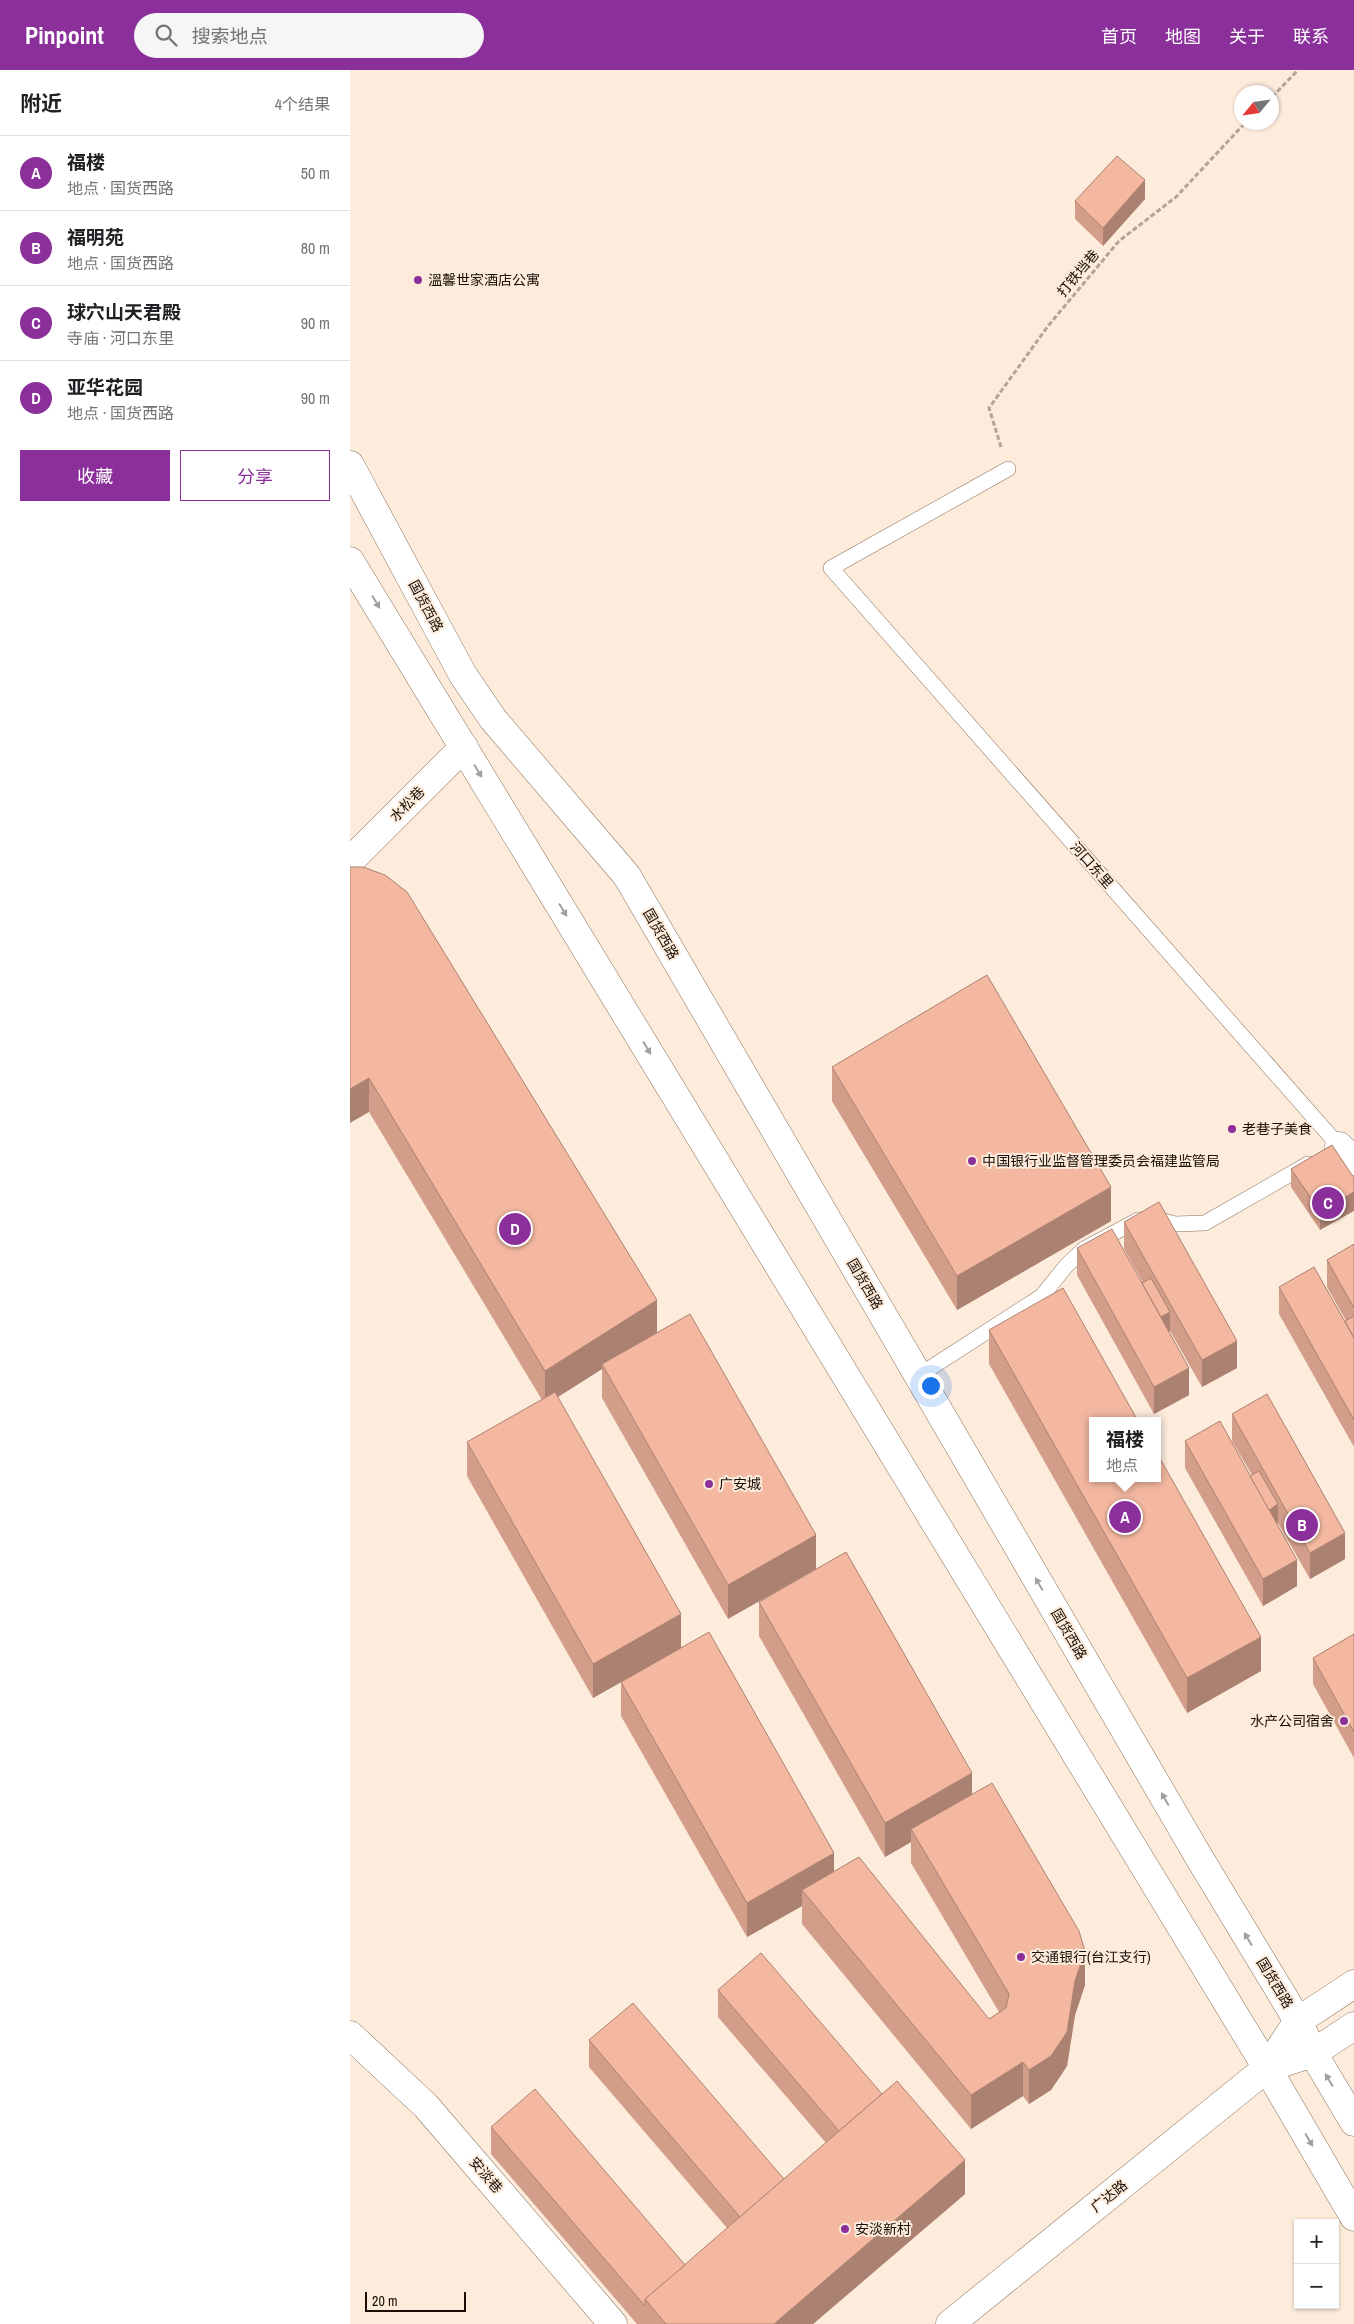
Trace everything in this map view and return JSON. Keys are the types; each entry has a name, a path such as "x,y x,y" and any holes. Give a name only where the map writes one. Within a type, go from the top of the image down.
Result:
{"main road":[{"name":"国货西路","path":"350,465 463,675 493,720 627,876 1200,1859 1298,2021 1313,2053 1354,2122"},
{"path":"350,560 1268,2068 1354,2217"},
{"name":"水松巷","path":"350,861 464,746"},
{"name":"广达路","path":"950,2324 1268,2068 1298,2021 1354,1984"},
{"name":"广达路","path":"1268,2068 1313,2053 1354,2026"},
{"name":"安淡巷","path":"350,2035 426,2106 613,2324"}],"lane":[{"name":"河口东里","path":"1008,469 832,568 1347,1154"},
{"path":"918,1376 1042,1296 1066,1266 1084,1249 1138,1220 1156,1218 1176,1224 1205,1223 1347,1154"}],"path":[{"path":"1279,89 1296,71"},
{"name":"打铁垱巷","path":"1008,469 989,408 1048,326 1119,241 1176,197 1239,130"}],"building":[{"path":"1117,156 1145,180 1103,228 1075,201"},
{"path":"350,867 363,867 385,875 407,892 657,1300 545,1371 369,1078 350,1089"},
{"name":"中国银行业监督管理委员会福建监管局","path":"987,975 1111,1187 957,1276 832,1067"},
{"path":"1332,1145 1354,1178 1354,1192 1320,1211 1291,1169"},
{"path":"1159,1202 1237,1341 1202,1360 1124,1222"},
{"path":"1112,1229 1189,1368 1154,1387 1077,1248"},
{"path":"1354,1244 1354,1308 1327,1260"},
{"path":"1314,1267 1354,1338 1354,1420 1279,1287"},
{"path":"1151,1278 1170,1312 1161,1317 1142,1283"},
{"path":"1063,1288 1136,1417 1089,1417 1089,1482 1161,1482 1161,1460 1261,1637 1187,1678 989,1330"},
{"name":"广安城","path":"690,1314 816,1535 728,1585 602,1364"},
{"path":"1354,1316 1354,1338 1345,1321"},
{"path":"555,1392 681,1614 593,1664 467,1442"},
{"path":"1267,1394 1345,1533 1310,1553 1232,1414"},
{"path":"1220,1421 1297,1560 1263,1579 1185,1441"},
{"path":"1259,1471 1278,1504 1269,1510 1250,1476"},
{"path":"846,1552 972,1773 885,1823 759,1602"},
{"path":"709,1632 834,1853 747,1903 621,1682"},
{"path":"1354,1634 1354,1732 1313,1658"},
{"path":"992,1783 1079,1931 1085,1951 1075,1981 1067,2032 1051,2056 1029,2070 1023,2062 971,2095 802,1890 859,1857 989,2019 1006,2008 1009,1994 911,1829"},
{"path":"761,1953 882,2094 839,2131 718,1990"},
{"path":"633,2003 784,2179 740,2217 589,2040"},
{"name":"安淡新村","path":"897,2081 965,2160 774,2324 666,2324 645,2299"},
{"path":"535,2089 685,2265 645,2299 645,2306 491,2127"}],"place":[{"name":"溫馨世家酒店公寓","path":"418,280"},
{"name":"老巷子美食","path":"1232,1129"},
{"name":"中国银行业监督管理委员会福建监管局","path":"972,1161"},
{"name":"球穴山天君殿","path":"1328,1203"},
{"name":"亚华花园","path":"515,1229"},
{"name":"广安城","path":"709,1484"},
{"name":"福楼","path":"1125,1517"},
{"name":"福明苑","path":"1302,1525"},
{"name":"水产公司宿舍","path":"1344,1721"},
{"name":"交通银行(台江支行)","path":"1021,1957"},
{"name":"安淡新村","path":"845,2229"}]}
